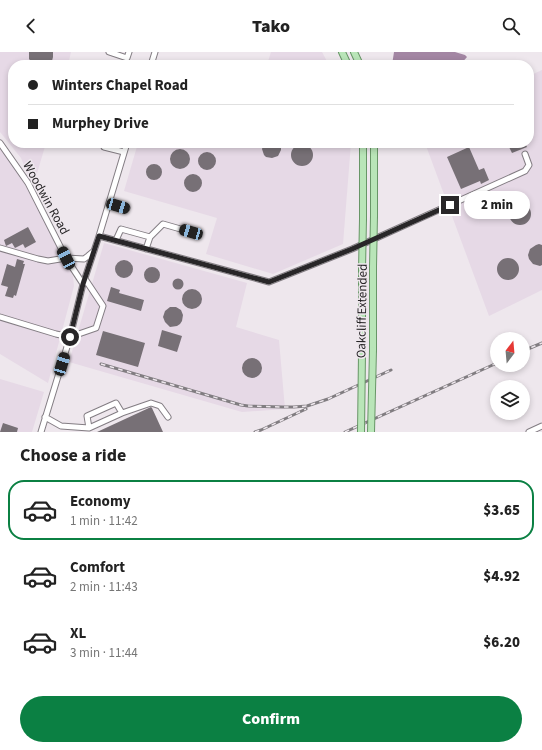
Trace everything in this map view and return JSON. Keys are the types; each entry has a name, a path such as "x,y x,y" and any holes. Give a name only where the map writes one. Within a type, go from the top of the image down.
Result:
{"main road":[{"name":"Oakcliff Extended","path":"361,432 364,148"},
{"name":"Oakcliff Extended","path":"371,432 374,148"}],"street":[{"path":"109,52 127,58 129,52"},
{"name":"Woodwin Road","path":"0,143 28,183 66,258 83,284"},
{"path":"108,148 124,152"},
{"path":"41,432 70,337 83,284 126,148"},
{"path":"99,236 269,282 352,249 525,171 529,165 525,154"},
{"path":"109,203 127,208"},
{"path":"146,249 150,237 163,224 191,232"},
{"path":"116,240 121,229 150,237"},
{"path":"0,248 48,261 66,258 84,259 94,250"},
{"path":"0,317 70,337 96,328 103,306 85,279"},
{"path":"89,428 87,416 116,402 122,413"},
{"path":"45,417 61,426 89,428 122,413 151,403 160,406 168,417"},
{"path":"530,432 542,426"}],"shaded area":[{"path":"0,52 71,52 69,60 8,60 8,142 0,132"},
{"path":"271,52 322,52 326,60 269,60"},
{"path":"394,52 455,52 467,57 464,60 393,60"},
{"path":"542,70 542,290 489,316 427,148 534,148 534,74"},
{"path":"0,145 30,193 73,276 74,286 48,383 0,354"},
{"path":"13,148 45,148 33,187 21,158"},
{"path":"137,148 351,148 343,244 273,274 206,254 217,218 124,191"},
{"path":"104,243 247,283 236,327 279,340 285,409 242,412 69,362"},
{"path":"0,379 44,392 32,432 0,432"}],"building":[{"path":"29,52 53,52 52,60 29,59"},
{"path":"281,148 281,150 278,156 272,158 266,157 262,149"},
{"path":"294,148 310,148 313,155 310,163 302,166 294,163 291,155"},
{"path":"469,148 479,170 484,168 489,180 481,184 480,181 461,189 447,157"},
{"path":"510,148 524,148 512,153"},
{"path":"180,149 187,152 190,159 187,166 180,169 173,166 170,159 173,152"},
{"path":"207,152 213,155 216,161 213,167 207,170 201,167 198,161 201,155"},
{"path":"154,164 161,169 162,172 157,179 154,180 147,175 146,172 151,165"},
{"path":"189,174 197,174 202,179 200,190 197,192 189,192 184,187 184,179"},
{"path":"520,203 528,206 531,214 528,222 520,225 512,222 509,214 512,206"},
{"path":"28,227 36,242 25,248 23,244 15,248 12,243 6,246 4,240"},
{"path":"539,244 542,245 542,265 540,266 533,264 528,255 530,249"},
{"path":"508,258 516,261 519,269 516,277 508,280 500,277 497,269 500,261"},
{"path":"17,259 24,261 23,264 25,264 16,296 14,295 13,298 5,296 8,287 1,285 7,264 15,267"},
{"path":"120,260 128,260 133,265 131,276 128,278 120,278 115,273 115,265"},
{"path":"152,267 158,269 160,275 158,281 152,283 146,281 144,275 146,269"},
{"path":"176,279 180,279 182,280 182,288 176,289 173,286 173,282"},
{"path":"111,287 120,290 119,293 144,300 141,311 107,301"},
{"path":"192,289 199,292 202,299 199,306 192,309 185,306 182,299 185,292"},
{"path":"170,307 176,307 181,310 183,315 182,321 177,326 170,327 165,322 163,317 165,311"},
{"path":"162,330 182,336 177,352 158,346"},
{"path":"103,331 145,343 138,367 96,355"},
{"path":"252,358 259,361 262,368 259,375 252,378 245,375 242,368 245,361"},
{"path":"151,407 163,432 97,432"},
{"path":"3,423 18,428 17,432 0,432"}],"railway":[{"path":"530,348 542,343"},
{"path":"101,364 241,405 283,407 307,406 328,399 391,370"},
{"path":"345,432 490,366"},
{"path":"255,432 306,409"}],"route":[{"path":"70,337 83,284 99,236 269,282 352,249 450,205"}]}
